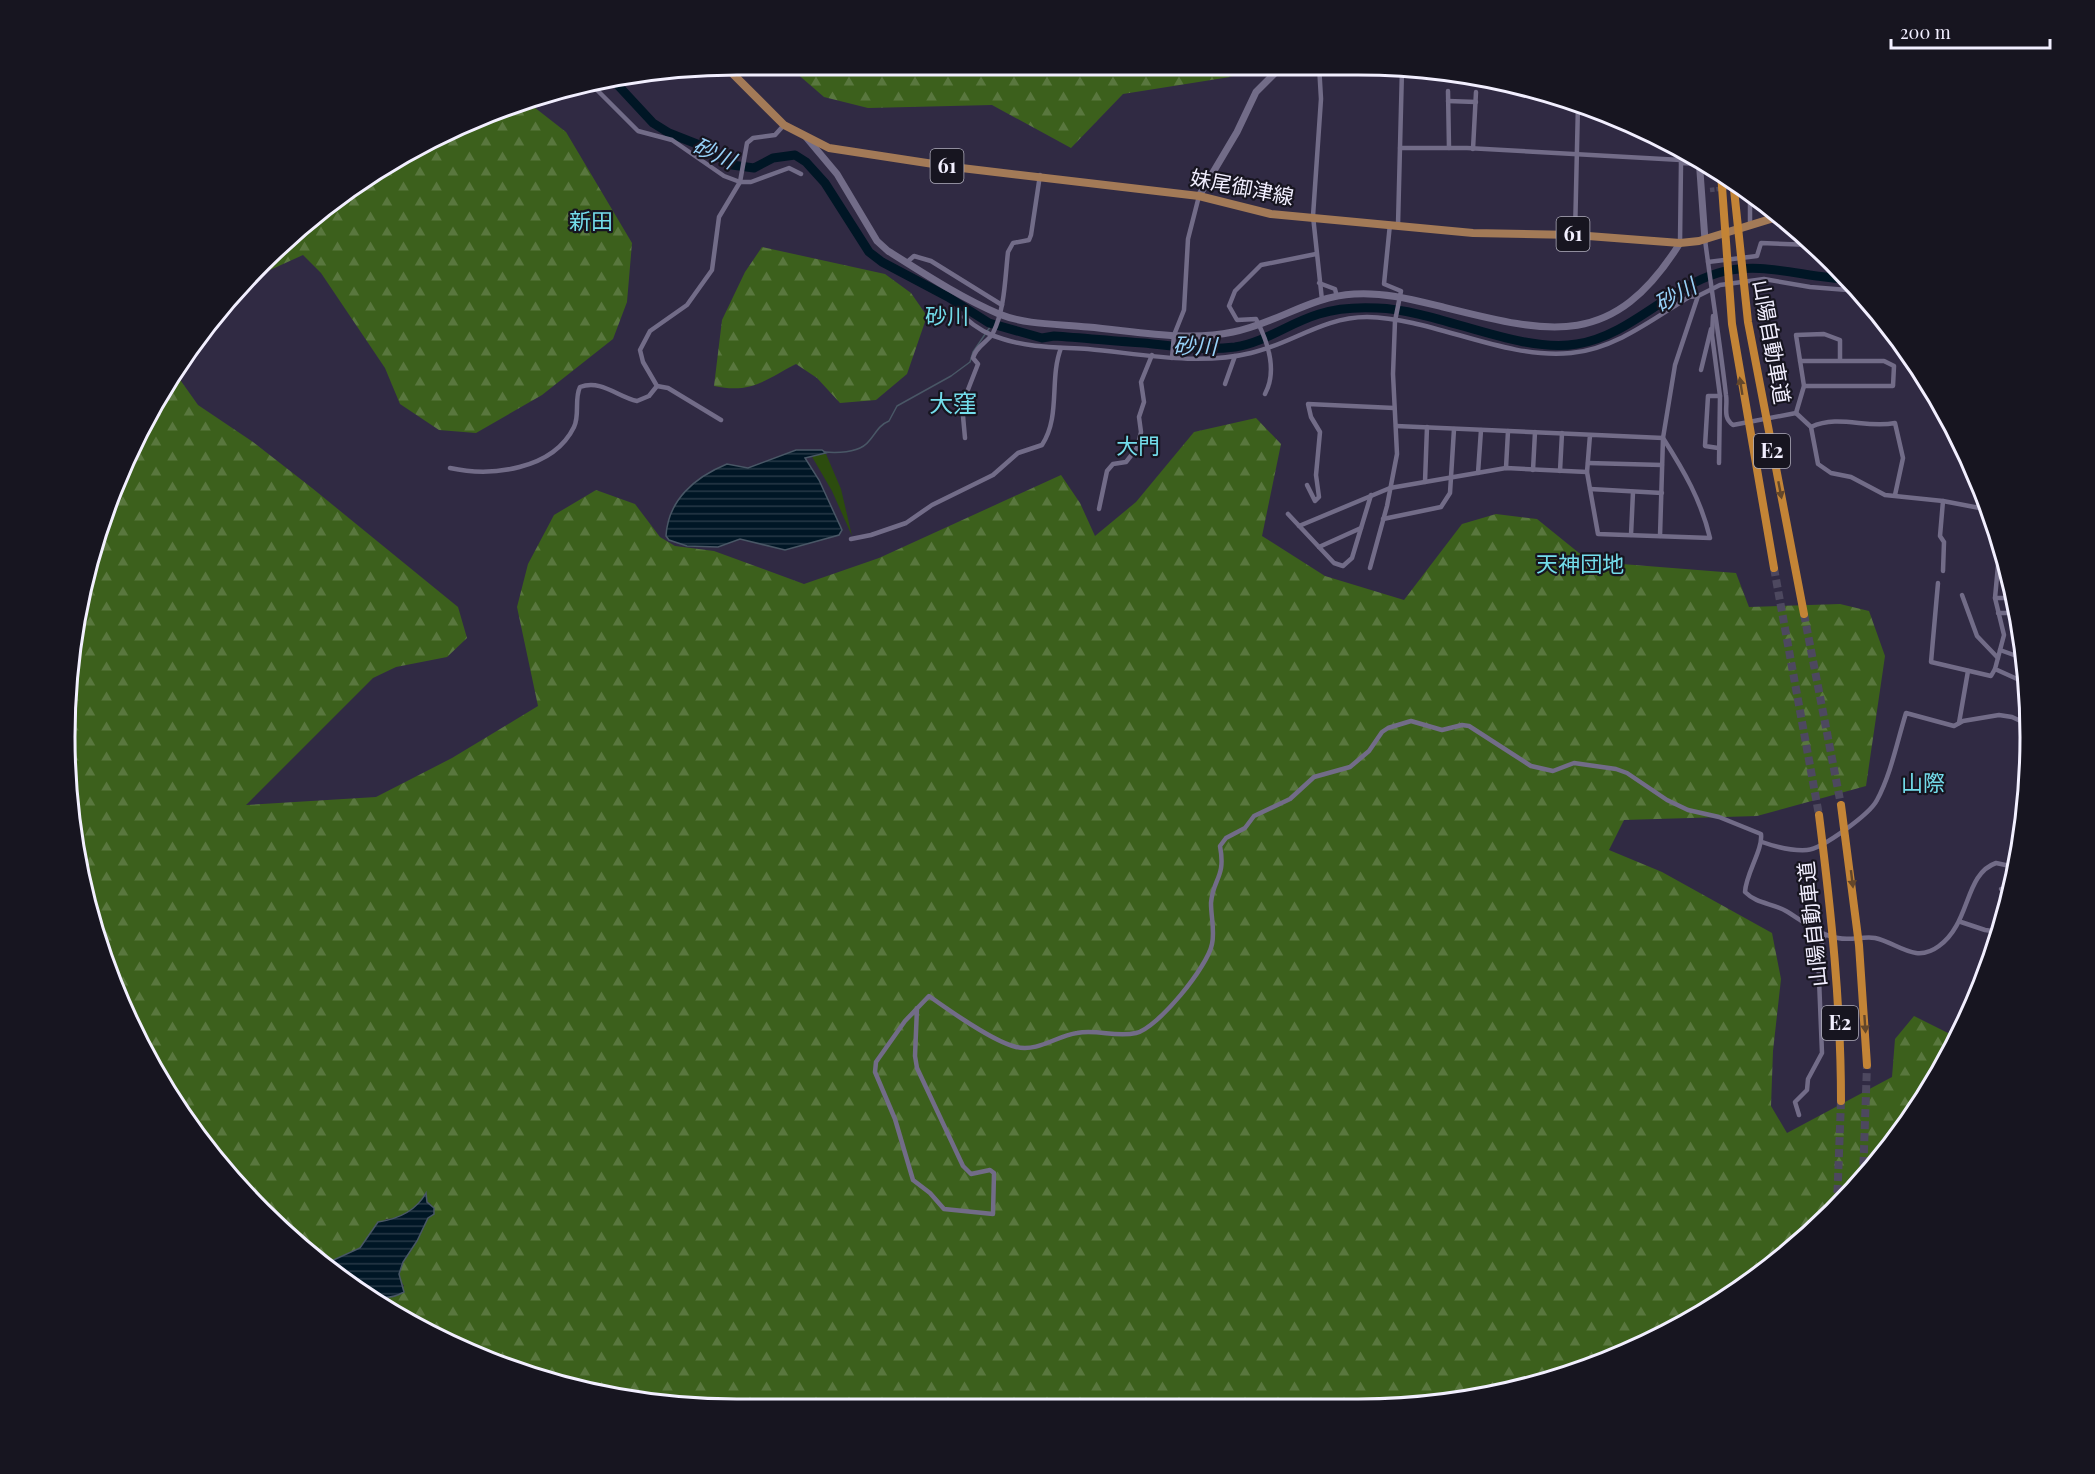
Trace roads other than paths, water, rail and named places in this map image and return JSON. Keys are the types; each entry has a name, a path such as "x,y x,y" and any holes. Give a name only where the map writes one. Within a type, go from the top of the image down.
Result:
{"highway":[{"name":"山陽自動車道","path":"1721,184 1728,291 1741,388 1774,568"},
{"name":"山陽自動車道","path":"1734,193 1743,288 1804,614"},
{"name":"山陽自動車道","path":"1841,805 1859,945 1867,1065"},
{"name":"山陽自動車道","path":"1819,815 1835,946 1840,1009 1841,1101"}],"main road":[{"name":"妹尾御津線","path":"733,75 784,125 829,148 953,167 1198,196 1271,214 1473,233 1575,234 1680,243 1705,240 1770,219"}],"street":[{"path":"1172,357 1174,337 1184,310 1188,239 1198,196 1234,137 1256,92 1272,75"},
{"path":"1320,75 1321,99 1313,219 1322,300"},
{"path":"1370,568 1397,454 1394,408 1396,320 1400,289 1384,284 1394,224 1400,148 1402,76"},
{"path":"598,90 638,131 672,140 711,169 740,181 752,182 789,168 801,174"},
{"path":"1448,91 1449,148"},
{"path":"1473,149 1476,92"},
{"path":"1448,101 1476,102"},
{"path":"1575,234 1578,113"},
{"path":"721,420 668,388 657,386 643,362 641,344 650,331 687,305 712,270 719,217 740,181 744,152 749,140 775,135 784,125"},
{"path":"806,137 837,174 877,241 906,262 999,316 1033,322 1174,337 1221,334 1260,327 1322,300 1367,294 1560,329 1587,325 1609,316 1629,302 1666,265 1680,243 1681,160 1473,149 1400,148"},
{"path":"1681,163 1686,162"},
{"path":"1700,171 1713,313 1701,370"},
{"path":"965,438 962,405 978,364 973,358 974,354 990,334 999,316 1008,252 1012,243 1029,240 1031,236 1040,176"},
{"path":"1701,191 1710,190"},
{"path":"1750,204 1750,226"},
{"path":"1708,264 1757,256 1761,243 1800,245"},
{"path":"1265,394 1272,377 1268,347 1260,327 1254,318 1238,320 1229,306 1235,291 1261,265 1316,254"},
{"path":"906,262 914,256 932,261 1002,305"},
{"path":"964,317 990,334 1026,344 1172,357 1235,357 1338,320 1366,317 1396,320 1540,353 1571,353 1618,340 1689,297 1698,296 1711,288 1764,279 1810,287 1846,290"},
{"path":"1319,283 1335,289 1337,297"},
{"path":"1660,536 1663,438 1675,365 1698,296"},
{"path":"1713,313 1719,332 1727,401 1725,414 1733,425 1796,413"},
{"path":"1712,326 1720,396 1719,463"},
{"path":"1796,413 1804,386 1796,335 1824,334 1840,340 1840,360"},
{"path":"850,539 906,523 932,506 993,475 1017,453 1042,445 1051,424 1057,358 1061,348"},
{"path":"1099,509 1104,477 1109,467 1126,462 1137,448 1141,432 1139,417 1144,402 1141,382 1152,355"},
{"path":"1226,384 1235,357"},
{"path":"1800,361 1884,361 1894,366 1893,386 1804,386"},
{"path":"450,468 480,472 526,465 543,459 565,442 574,427 580,387 587,384 606,388 637,401 649,396 657,386"},
{"path":"1718,448 1705,447 1708,396 1720,396"},
{"path":"1307,485 1315,501 1319,497 1316,475 1320,432 1311,417 1308,404 1394,408"},
{"path":"1796,413 1811,427 1815,456 1823,469 1851,477 1885,495 1978,507"},
{"path":"1811,427 1842,420 1870,424 1895,423 1903,458 1895,495"},
{"path":"1396,426 1663,438"},
{"path":"1425,482 1427,427"},
{"path":"1383,519 1441,507 1450,493 1454,429"},
{"path":"1478,473 1481,430"},
{"path":"1506,468 1508,430"},
{"path":"1533,470 1535,432"},
{"path":"1560,471 1562,433"},
{"path":"1590,435 1587,472 1598,534 1710,538 1703,510 1691,483 1663,438"},
{"path":"1588,463 1662,465"},
{"path":"1299,526 1390,488 1506,468 1587,472"},
{"path":"1590,489 1662,493"},
{"path":"1631,535 1633,492"},
{"path":"1288,514 1337,565 1346,565 1352,558 1371,495"},
{"path":"1943,501 1940,536 1944,542 1943,572"},
{"path":"1319,547 1361,528"},
{"path":"1938,583 1931,662 1991,676 2004,634 1995,598 1998,570"},
{"path":"1962,596 1977,636 1998,658"},
{"path":"1995,598 2005,598"},
{"path":"1998,613 2008,613"},
{"path":"2000,650 2014,655"},
{"path":"1995,669 2017,678"},
{"path":"1959,723 1968,671"},
{"path":"1762,842 1787,849 1809,850 1830,840 1876,804 1885,784 1906,713 1946,724 1999,715 2020,721"},
{"path":"917,1008 915,1056 917,1068 963,1166 971,1174 990,1170 994,1173 993,1214 944,1209 930,1192 913,1180 895,1119 875,1072 876,1062 905,1021 917,1008 929,996 1002,1041 1025,1048 1042,1046 1058,1037 1078,1033 1096,1031 1117,1036 1146,1029 1170,1007 1210,952 1213,937 1213,894 1222,874 1223,862 1220,846 1226,838 1245,828 1254,816 1290,799 1314,777 1350,767 1368,752 1382,732 1388,728 1411,722 1442,730 1462,725 1469,726 1531,766 1542,769 1553,771 1581,763 1627,772 1667,800 1761,834 1762,842 1755,853 1745,892 1752,899 1783,909 1825,935 1841,939 1874,938 1912,954 1919,954 1940,946 1960,922 1972,888 1983,870 1996,863 2007,865"},
{"path":"1960,922 1991,931"},
{"path":"1799,1115 1795,1102 1807,1090 1808,1079 1822,1053 1818,954 1825,935"}],"water":[{"path":"796,450 822,450 826,453 805,458 819,480 842,530 839,535 785,550 740,539 718,547 687,546 669,540 666,536 672,511 678,501 685,491 704,476 727,464 748,468"},
{"path":"426,1193 427,1202 434,1208 434,1214 428,1218 403,1262 399,1274 404,1292 385,1297 332,1261 360,1248 378,1222 406,1213"}],"waterway":[{"name":"砂川","path":"619,86 653,123 669,133 702,146 732,165 754,168 773,158 795,155 806,162 825,183 869,252 882,262 948,297 989,323 1042,338 1054,336 1189,348 1235,347 1257,341 1326,312 1348,308 1370,308 1426,316 1530,343 1577,344 1614,332 1682,289 1718,273 1750,268 1835,278"},
{"path":"824,452 848,451 865,445 880,427 889,421 897,406 951,376 970,362 973,352 992,324"}],"tunnel":[{"path":"1710,190 1727,188"},
{"path":"1774,568 1819,815"},
{"path":"1804,614 1841,805"},
{"path":"1863,1164 1867,1065"},
{"path":"1837,1193 1841,1101"}],"district":[{"name":"新田","path":"591,221"},
{"name":"砂川","path":"947,316"},
{"name":"大窪","path":"953,404"},
{"name":"大門","path":"1138,446"},
{"name":"天神団地","path":"1580,564"},
{"name":"山際","path":"1923,783"}]}
